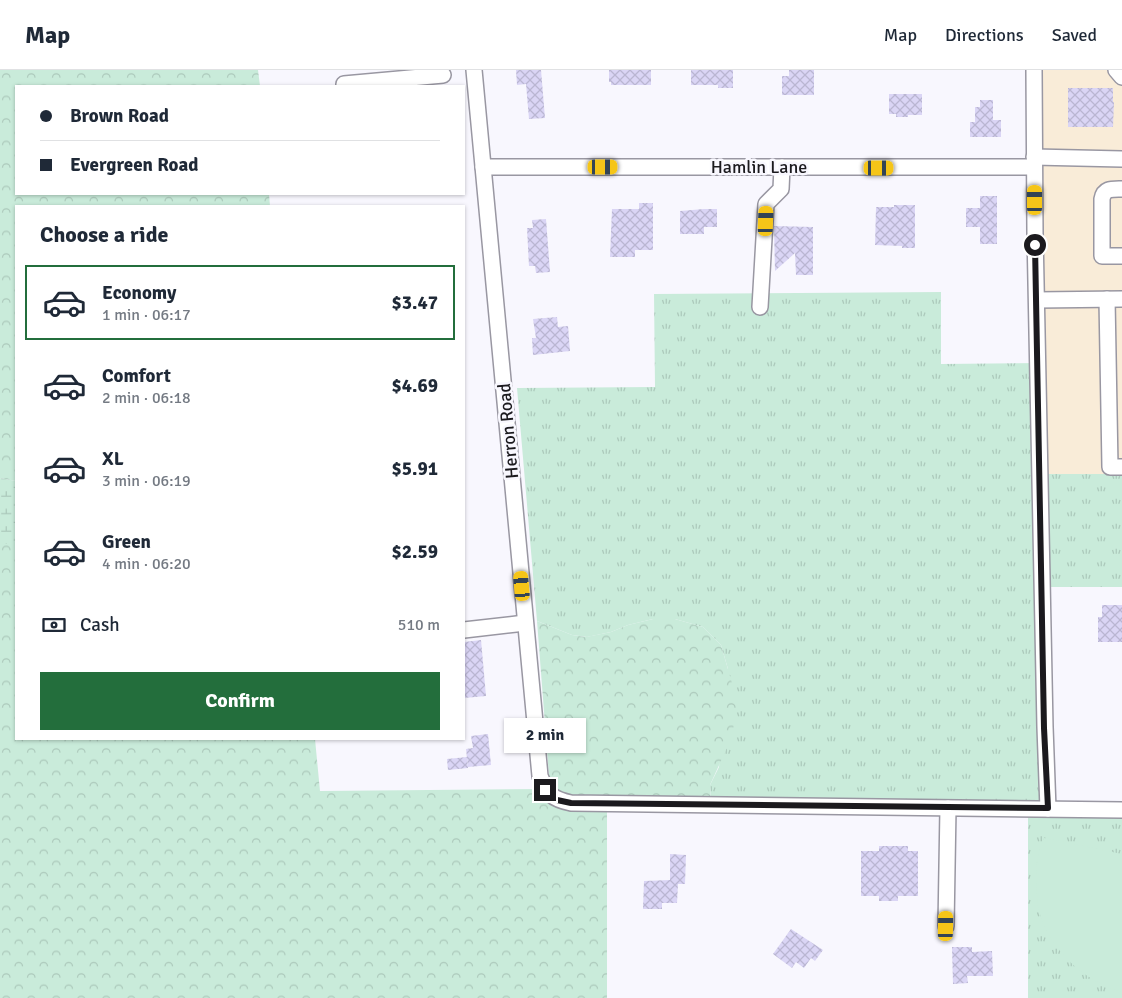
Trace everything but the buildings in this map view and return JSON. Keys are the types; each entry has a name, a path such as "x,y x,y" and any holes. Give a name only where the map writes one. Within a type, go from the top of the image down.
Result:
{"street":[{"name":"Herron Road","path":"474,70 540,776 545,790 557,800 571,803 948,808"},
{"path":"1034,70 1044,728 1048,808"},
{"path":"1116,70 1122,77"},
{"path":"344,80 443,77"},
{"name":"Hamlin Lane","path":"483,167 782,168 1122,159"},
{"path":"760,307 766,204 781,189 782,168"},
{"path":"1122,189 1108,190 1103,193 1102,256 1122,256"},
{"path":"1036,300 1114,299 1110,467 1122,466"},
{"path":"465,630 526,623"},
{"path":"946,926 948,808 1122,810"}],"shaded area":[{"path":"1041,70 1122,70 1122,474 1046,474"}],"green space":[{"path":"0,70 258,70 260,85 15,85 15,195 269,195 270,205 15,205 15,481 0,478"},
{"path":"941,292 941,364 1044,363 1046,474 1122,474 1122,587 1048,587 1055,804 711,801 710,785 719,767 728,669 721,645 703,627 675,619 653,619 587,637 572,635 537,621 517,388 655,387 654,294"},
{"path":"0,478 15,481 15,544 0,544"},
{"path":"0,544 15,544 15,740 315,740 320,791 550,789 537,621 572,635 586,637 611,632 628,625 653,619 675,619 703,627 721,645 738,704 731,739 710,785 711,801 607,800 607,998 0,998"},
{"path":"1028,815 1122,816 1122,998 1028,998"},
{"path":"1044,838 1122,854 1122,992 1094,980 1080,971 1068,960 1049,935 1042,921 1038,906 1036,883 1038,854"}],"route":[{"path":"545,790 557,800 571,803 900,808 1048,808 1044,728 1035,245"}]}
